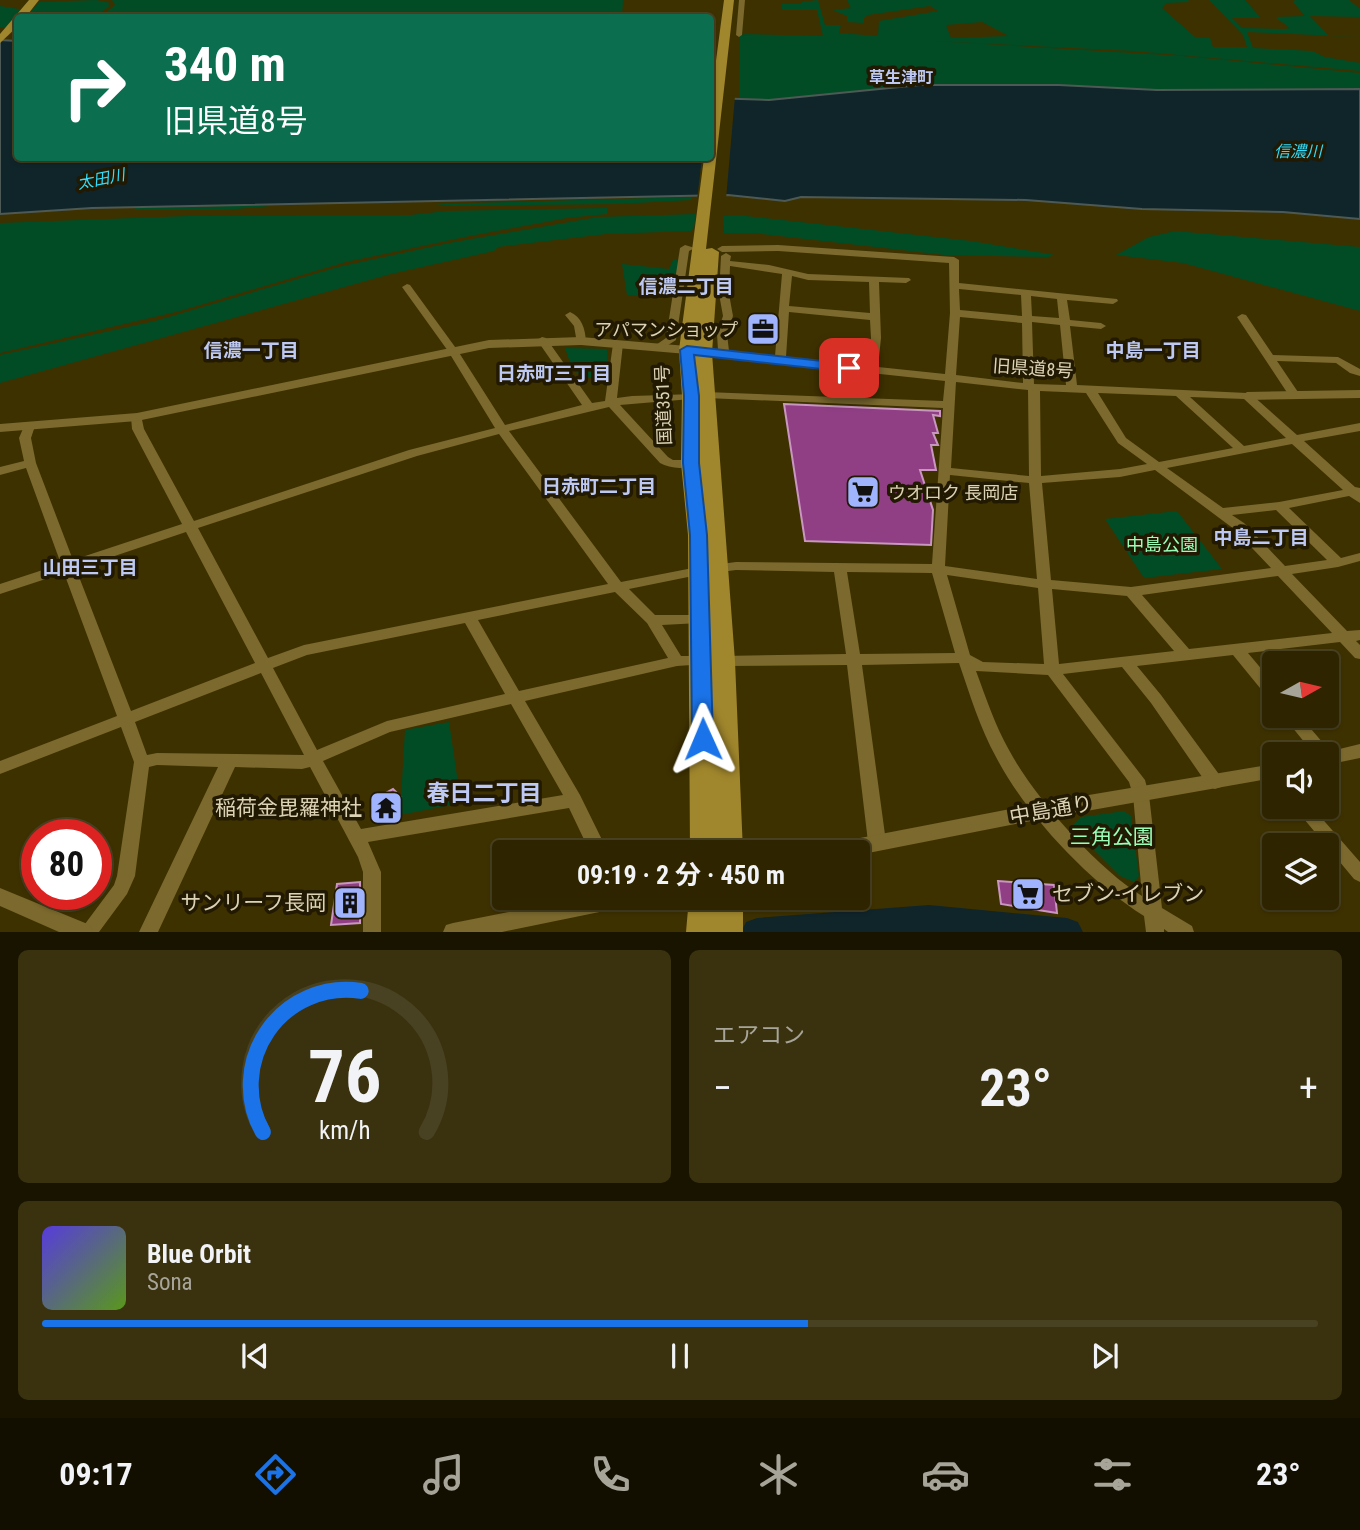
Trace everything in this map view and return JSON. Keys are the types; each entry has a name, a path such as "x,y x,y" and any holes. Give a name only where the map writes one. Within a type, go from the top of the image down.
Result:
{"highway":[{"name":"国道351号","path":"704,840 712,660 700,618 707,570 698,535 691,463 705,352 708,229 729,0"},
{"name":"国道351号","path":"708,229 739,0"},
{"path":"0,40 14,23"},
{"name":"国道351号","path":"698,396 712,660 728,840"}],"street":[{"path":"739,0 739,35"},
{"path":"658,347 671,340 685,248 690,248"},
{"path":"0,428 137,417 489,344 542,340 581,341 705,352 722,334 728,316 724,294 724,249 778,248 954,260 955,313 938,569 964,658 992,733 1004,757 1041,811 1092,865 1155,922 1185,932"},
{"path":"725,263 808,277 906,280"},
{"path":"780,360 787,273"},
{"path":"872,371 876,338 874,280"},
{"path":"956,286 1113,301"},
{"path":"407,287 453,351 502,430 616,585 652,620 677,661"},
{"path":"1026,293 1035,480 1052,670 1137,780 1142,795 1155,922"},
{"path":"1062,298 1072,388"},
{"path":"784,309 874,317"},
{"path":"955,313 1101,326"},
{"path":"570,315 579,326 581,341"},
{"path":"1242,317 1294,395"},
{"path":"542,340 589,407"},
{"path":"618,344 611,402 664,460 670,464 691,463"},
{"name":"旧県道8号","path":"705,352 949,380 1091,391 1247,396 1360,394"},
{"path":"1271,358 1338,360 1360,373"},
{"path":"1091,391 1122,440 1223,512 1278,569 1352,637 1360,654"},
{"path":"1180,393 1242,450"},
{"path":"0,589 413,453 611,402 698,396 947,405"},
{"path":"1247,396 1357,494"},
{"path":"137,417 138,429 189,527 357,837 372,872 372,932"},
{"path":"0,897 85,932 121,888 126,876 142,762 30,463 25,438 29,426"},
{"path":"944,471 1035,480 1120,473 1360,427"},
{"path":"0,471 30,463"},
{"path":"1223,512 1357,494"},
{"path":"1279,506 1338,563"},
{"path":"0,768 314,648 616,585 707,570 736,566 938,569 1043,584 1131,592 1278,569 1338,563 1360,557"},
{"path":"840,568 877,842"},
{"path":"1131,592 1187,656"},
{"path":"468,616 574,800 593,840"},
{"path":"652,620 700,618"},
{"path":"142,762 157,759 302,762 315,759 387,727 677,661 964,658 981,667 1052,670 1352,637"},
{"path":"1238,651 1262,680"},
{"path":"1125,661 1215,782"},
{"path":"1301,728 1313,742"},
{"path":"1339,755 1360,751"},
{"path":"148,932 229,762"},
{"name":"中島通り","path":"870,843 1041,811 1262,775"},
{"path":"357,837 574,800"},
{"path":"1313,819 1357,865"},
{"path":"453,932 562,910"}],"green space":[{"path":"96,0 111,5 99,14 14,14 14,29 0,27 0,6 31,11 39,2"},
{"path":"112,0 623,0 622,14 104,14 115,5"},
{"path":"743,0 742,34 823,36 817,10 782,10 781,4 802,4 818,0 825,25 841,25 839,33 878,36 879,21 938,11 930,6 868,15 864,18 864,23 847,22 847,16 833,10 851,8 847,0 1188,0 1190,2 1166,3 1162,8 1195,37 1210,38 1213,47 1247,47 1243,35 1209,0 1245,0 1261,18 1232,18 1242,28 1284,29 1290,28 1275,17 1305,16 1293,2 1295,0 1349,0 1360,9 1360,17 1310,16 1329,36 1247,32 1253,48 1312,51 1325,57 1360,63 1360,71 1133,51 933,41 1183,56 1360,73 1360,89 1157,90 1059,85 920,85 769,100 739,100 740,35 751,36 740,34","holes":["982,22 1009,36 951,38 946,25"]},
{"path":"692,197 691,200 618,204 435,204"},
{"path":"282,205 225,210 134,210 135,208"},
{"path":"607,208 607,214 567,218 346,262 180,311 0,353 0,223 187,216 410,215 447,211"},
{"path":"696,214 691,231 606,234 498,247 494,251 391,274 0,383 0,355 155,321 338,267 449,243 598,217"},
{"path":"737,215 971,241 1055,255 945,255 753,233 724,233 723,216"},
{"path":"1175,231 1360,247 1360,311 1183,263 1116,255 1149,237"},
{"path":"673,260 678,260 674,297 627,295 622,264 669,269"},
{"path":"565,348 607,349 607,377 578,374 571,365"},
{"name":"中島公園","path":"1177,511 1222,569 1144,578 1105,519"},
{"path":"449,722 461,803 400,815 405,730"},
{"name":"三角公園","path":"1124,811 1131,816 1139,876 1134,882 1120,876 1075,831 1074,824 1081,817"}],"water":[{"name":"信濃川","path":"0,40 14,41 14,161 714,161 714,98 769,100 920,85 1059,85 1157,90 1360,89 1360,219 1283,212 1142,209 1026,200 801,197 785,201 728,195 92,208 0,214"}],"pier":[{"path":"714,94 735,96 726,199 697,200 702,161 714,161"}],"building":[{"name":"ウオロク 長岡店","path":"784,404 940,411 940,416 933,415 938,433 933,433 938,445 931,445 936,470 920,470 933,510 931,545 805,541"},
{"name":"稲荷金毘羅神社","path":"393,789 401,797 392,817 383,819 373,800"},
{"name":"セブン-イレブン","path":"998,881 1054,885 1057,913 1001,904"},
{"name":"サンリーフ長岡","path":"360,882 360,923 331,925 337,884"}],"waterway":[{"path":"757,932 929,919 1067,932"}],"place":[{"name":"アパマンショップ","path":"763,329"},
{"name":"ウオロク 長岡店","path":"863,492"},
{"name":"稲荷金毘羅神社","path":"386,808"},
{"name":"セブン-イレブン","path":"1028,894"},
{"name":"サンリーフ長岡","path":"350,903"}],"district":[{"name":"草生津町","path":"901,77"},
{"name":"信濃二丁目","path":"686,286"},
{"name":"信濃一丁目","path":"251,350"},
{"name":"中島一丁目","path":"1153,350"},
{"name":"日赤町三丁目","path":"554,373"},
{"name":"日赤町二丁目","path":"599,486"},
{"name":"中島二丁目","path":"1261,537"},
{"name":"山田三丁目","path":"90,567"},
{"name":"春日二丁目","path":"484,793"}],"route":[{"path":"703,739 698,535 691,463 691,396 687,350 849,368"}],"water label":[{"name":"太田川","path":"101,179"}]}
